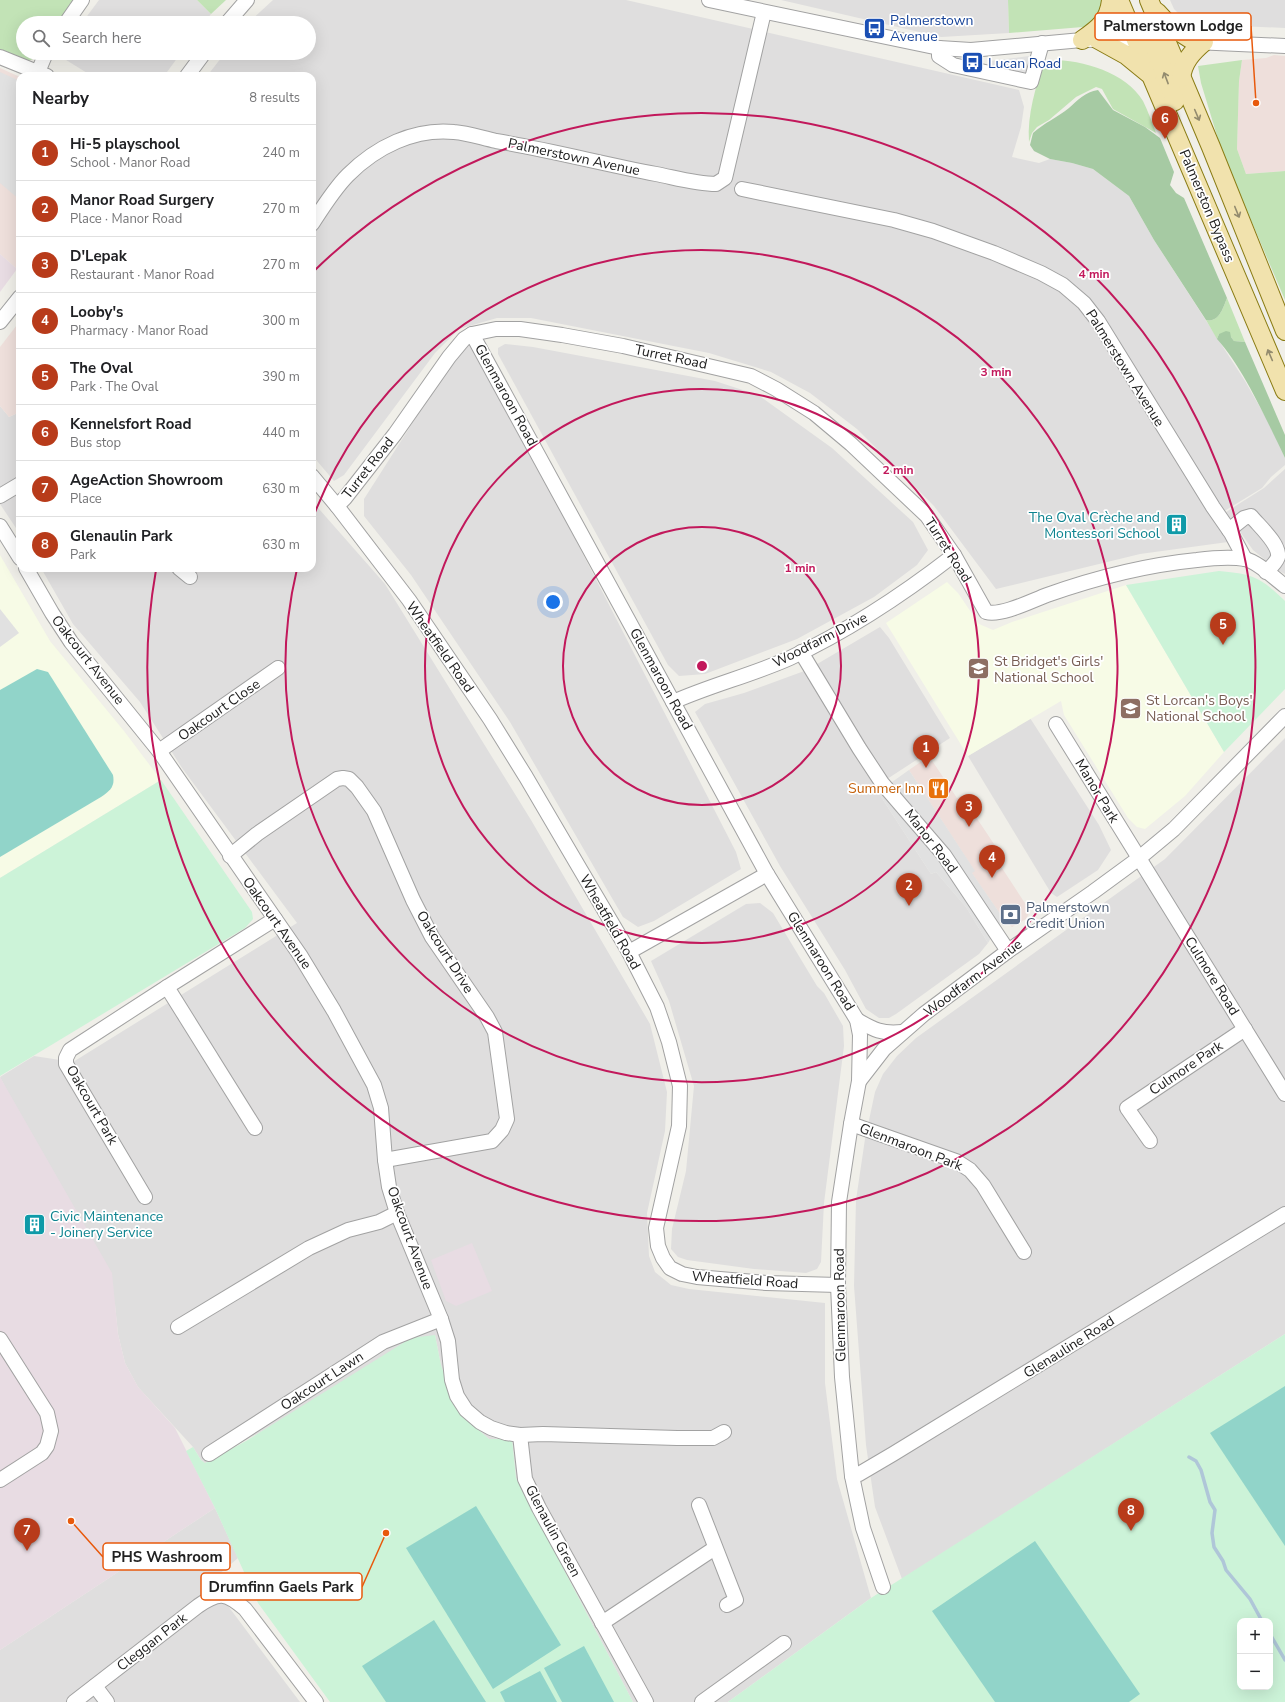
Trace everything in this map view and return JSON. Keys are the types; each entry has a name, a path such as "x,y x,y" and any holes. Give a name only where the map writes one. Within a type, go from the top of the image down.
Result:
{"main road":[{"path":"1111,0 1108,12 1102,24 1089,39 1108,44 1126,55 1144,68 1152,78"},
{"name":"Palmerston Bypass","path":"1119,0 1181,78 1285,331"},
{"path":"1144,1 1170,26 1182,35 1200,42 1190,55 1182,70 1181,78"},
{"name":"Palmerston Bypass","path":"1144,1 1150,39 1152,78 1285,391"},
{"path":"1150,39 1206,184 1214,221"}],"street":[{"path":"71,16 82,0"},
{"path":"233,16 248,0"},
{"path":"709,0 938,48 971,50 1089,39 1150,39 1285,46"},
{"name":"Palmerstown Avenue","path":"316,218 332,194 347,176 361,163 398,140 415,134 428,132 454,132 540,148 629,169 716,184 725,178 764,12"},
{"path":"938,48 940,56 953,65 1031,82 1042,43"},
{"path":"0,56 38,72"},
{"path":"43,72 45,60"},
{"path":"189,72 199,60"},
{"name":"Palmerstown Avenue","path":"742,189 894,220 933,231 994,253 1041,273 1063,285 1084,303 1098,322 1192,475 1229,530 1245,559"},
{"path":"0,322 16,302"},
{"name":"Turret Road","path":"338,506 346,498 395,434 449,357 464,339 472,334 496,329 520,329 623,346 751,376 776,389 814,413 851,444 927,516 954,555 986,612 993,614 1067,588 1136,569 1202,559 1228,557 1245,559"},
{"name":"Glenmaroon Road","path":"472,334 768,874 857,1020 860,1035 859,1081 839,1202 838,1285 842,1377 852,1476 863,1528 882,1587"},
{"name":"Wheatfield Road","path":"316,481 338,506 409,600 490,719 526,777 629,952 657,1007 669,1042 680,1086 679,1126 656,1228 658,1246 663,1258 670,1268 682,1274 697,1277 766,1283 838,1285"},
{"path":"0,496 16,486"},
{"path":"1229,530 1244,518 1251,516 1276,545 1278,557 1275,563 1266,572"},
{"path":"0,526 16,552"},
{"name":"Woodfarm Drive","path":"673,702 801,652 862,620 916,585 954,555"},
{"path":"1245,559 1258,566 1285,586"},
{"name":"Oakcourt Avenue","path":"28,572 71,642 159,751 198,806 230,856 300,955 334,1011 374,1085 381,1108 385,1160 389,1187 397,1213 441,1319"},
{"path":"184,572 190,577"},
{"name":"Manor Road","path":"801,652 882,783 944,855 1008,951"},
{"name":"Oakcourt Close","path":"159,751 278,668"},
{"name":"Woodfarm Avenue","path":"859,1081 884,1049 902,1032 958,987 1093,892 1138,859 1174,829 1285,716"},
{"name":"Manor Park","path":"1056,724 1138,859"},
{"name":"Oakcourt Drive","path":"230,856 257,834 337,779 349,779 357,787 374,811 413,900 432,937 487,1017 495,1032 507,1119 502,1130 492,1141 385,1160"},
{"name":"Culmore Road","path":"1138,859 1246,1029 1285,1094"},
{"path":"629,952 768,874"},
{"name":"Oakcourt Park","path":"145,1197 66,1064 66,1058 70,1050 275,919"},
{"path":"167,987 255,1128"},
{"name":"Glenmaroon Road","path":"857,1020 874,1031 890,1034 902,1032"},
{"name":"Culmore Park","path":"1150,1141 1127,1108 1246,1029"},
{"name":"Glenmaroon Park","path":"851,1124 956,1162 970,1170 983,1185 1024,1252"},
{"path":"178,1327 309,1248 348,1230 379,1222 397,1213"},
{"name":"Glenauline Road","path":"852,1476 859,1474 900,1450 1285,1214"},
{"path":"441,1319 448,1341 452,1380 457,1396 466,1410 480,1422 491,1428 506,1433 520,1434 677,1438 713,1438 724,1432"},
{"name":"Oakcourt Lawn","path":"209,1454 383,1342 441,1319"},
{"path":"0,1339 47,1413 51,1431 47,1446 42,1453 0,1480"},
{"name":"Glenaulin Green","path":"520,1434 525,1479 646,1702"},
{"path":"699,1505 736,1600 727,1605"},
{"path":"602,1623 715,1548"},
{"name":"Cleggan Park","path":"74,1702 212,1596 224,1595 234,1600 245,1609 316,1702"},
{"path":"702,1702 784,1643"},
{"path":"95,1686 107,1702"}],"shaded area":[{"path":"99,0 197,0 211,14 209,16 87,16"},
{"path":"273,0 626,0 1019,90 1024,107 1021,127 1012,157 1039,163 1050,159 1093,169 1129,196 1154,240 1245,381 1269,423 1285,458 1285,465 1271,477 1262,488 1213,518 1228,542 1140,554 996,589 934,506 857,429 810,393 771,372 709,353 531,318 497,318 459,329 435,353 344,475 334,481 316,460 316,72 210,72 220,60 316,60 316,16 256,16"},
{"path":"781,0 1008,0 1009,33 941,37"},
{"path":"1170,0 1285,0 1285,28 1238,26 1186,21 1174,9"},
{"path":"1274,55 1285,56 1285,171 1246,174 1237,149 1239,81 1242,60 1266,58"},
{"path":"1029,56 1025,81 992,68 990,61"},
{"path":"66,60 176,60 167,72 86,72"},
{"path":"0,68 16,75 16,268 0,254"},
{"path":"0,72 16,79 16,197 0,183"},
{"path":"0,254 16,268 16,270 0,292"},
{"path":"16,326 16,414 9,417 0,406 0,347"},
{"path":"472,338 736,852 741,869 654,921 638,927 623,917 510,722 411,575 364,516 364,499 452,361"},
{"path":"505,344 533,347 715,381 758,395 832,448 913,522 928,550 917,565 874,597 797,639 705,674 679,676 668,665 498,354 498,348"},
{"path":"0,406 9,417 16,414 16,528 0,504"},
{"path":"1285,469 1285,574 1253,550 1226,512 1264,488"},
{"path":"316,506 385,584 531,820 650,1024 667,1092 665,1131 647,1213 649,1256 655,1272 671,1285 689,1289 825,1303 825,1383 837,1479 871,1598 728,1702 633,1702 516,1478 512,1439 489,1439 466,1419 453,1401 441,1365 435,1335 205,1463 201,1460 193,1447 138,1387 125,1363 118,1334 115,1305 0,1077 34,1056 73,1062 297,923 182,768 140,702 73,624 43,572 316,572"},
{"path":"0,555 50,641 124,731 161,780 0,878"},
{"name":"St Lorcan's Boys' National School","path":"947,582 958,593 979,624 993,630 1012,622 1126,585 1224,752 1185,796 1145,829 1137,827 1128,818 1064,715 1061,701 968,756 886,623"},
{"path":"0,609 19,633 0,647"},
{"path":"880,627 889,638 950,738 881,783 885,787 878,792 931,874 936,872 966,907 988,943 979,954 889,1018 879,1018 866,1009 845,970 780,866 695,712 705,704 744,693 807,670"},
{"path":"37,669 48,672 113,775 113,785 110,790 101,797 0,857 0,690"},
{"path":"1030,718 1099,825 1111,850 1098,870 1057,897 1051,893 968,756"},
{"path":"1285,738 1285,1334 902,1579 875,1507 866,1445 854,1286 856,1200 865,1139 875,1092 883,1074 897,1056 916,1038 1165,859"},
{"path":"929,756 957,798 962,796 1004,859 1000,865 1030,911 1026,919 1012,927 1003,918 971,872 974,870 909,770"},
{"path":"909,770 975,871 972,873 1003,918 988,943 966,907 936,872 931,874 878,792"},
{"path":"760,903 773,913 817,986 824,993 843,1026 844,1046 824,1203 821,1262 817,1269 806,1273 754,1269 687,1260 678,1257 671,1249 672,1229 686,1171 694,1086 669,1001 651,961 746,904"},
{"path":"0,1077 112,1273 118,1334 125,1363 138,1387 175,1428 215,1508 0,1650"},
{"path":"472,1243 492,1291 456,1306 446,1301 431,1260"},
{"path":"1285,1386 1285,1546 1210,1433"},
{"path":"476,1506 561,1645 493,1689 406,1548"},
{"path":"215,1508 238,1558 210,1582 300,1702 0,1702 0,1650"},
{"path":"1035,1541 1140,1694 1129,1702 995,1702 932,1611"},
{"path":"434,1620 486,1702 386,1702 362,1666"},
{"path":"584,1646 614,1702 562,1702 544,1668"},
{"path":"540,1671 557,1702 505,1702 500,1692"}],"green space":[{"path":"0,0 74,0 62,16 16,16 16,60 0,53"},
{"path":"197,0 226,0 211,14"},
{"path":"1008,0 1103,0 1095,26 1009,33"},
{"path":"17,60 31,60 24,63"},
{"path":"1060,60 1087,65 1101,69 1125,82 1143,101 1156,133 1113,109 1102,89 1096,87 1076,97 1049,120 1037,127 1032,133 1029,142 1029,121 1033,101 1044,61"},
{"path":"1242,60 1239,81 1237,149 1246,174 1285,171 1285,300 1222,152 1201,83 1198,66"},
{"path":"1098,90 1113,110 1145,127 1160,138 1174,172 1170,185 1176,193 1184,198 1227,298 1220,314 1214,319 1206,320 1154,240 1129,196 1093,169 1050,159 1034,151 1030,145 1033,133 1037,129 1065,111 1085,94"},
{"path":"1227,298 1245,342 1234,341 1231,337 1219,334 1217,339 1206,320 1214,319 1220,314"},
{"path":"1226,331 1230,332 1234,341 1245,342 1285,435 1285,458 1246,380 1227,351 1217,339 1219,334"},
{"path":"1219,571 1248,575 1255,578 1269,587 1285,601 1285,689 1224,752 1126,585"},
{"path":"161,780 252,912 253,919 245,928 0,1076 0,878"},
{"path":"1285,1334 1285,1702 728,1702 871,1598"},
{"path":"435,1335 441,1365 453,1401 466,1419 489,1439 512,1439 516,1478 633,1702 330,1702 258,1603 215,1508 186,1451 193,1447 201,1460 205,1463 246,1441 411,1338"}],"waterway":[{"path":"1189,1457 1196,1461 1201,1470 1210,1502 1215,1510 1212,1533 1214,1547 1223,1561 1226,1570 1250,1599 1260,1618"},
{"path":"1273,1639 1285,1660"}],"place":[{"name":"Palmerstown Avenue","path":"875,28"},
{"name":"Lucan Road","path":"973,63"},
{"name":"Palmerstown Lodge","path":"1256,103"},
{"name":"Kennelsfort Road","path":"1165,139"},
{"name":"The Oval Crèche and Montessori School","path":"1176,525"},
{"name":"The Oval","path":"1223,645"},
{"name":"St Bridget's Girls' National School","path":"978,669"},
{"name":"St Lorcan's Boys' National School","path":"1130,708"},
{"name":"Hi-5 playschool","path":"926,768"},
{"name":"Summer Inn","path":"939,788"},
{"name":"D'Lepak","path":"969,827"},
{"name":"Looby's","path":"992,878"},
{"name":"Manor Road Surgery","path":"909,906"},
{"name":"Palmerstown Credit Union","path":"1010,915"},
{"name":"Civic Maintenance - Joinery Service","path":"34,1224"},
{"name":"PHS Washroom","path":"71,1521"},
{"name":"Glenaulin Park","path":"1131,1531"},
{"name":"Drumfinn Gaels Park","path":"386,1533"},
{"name":"AgeAction Showroom","path":"27,1551"}]}
